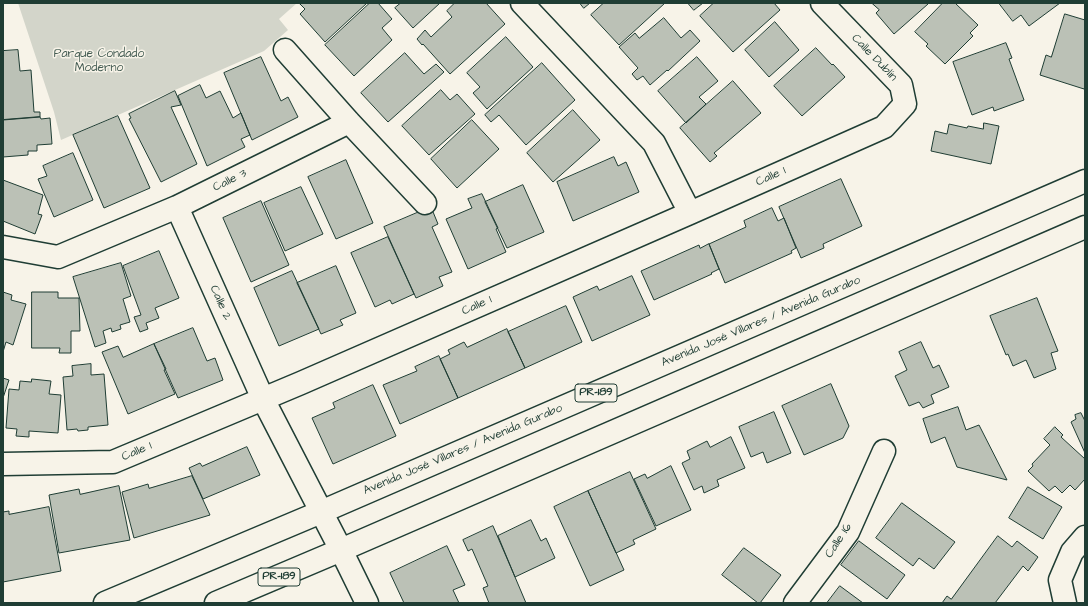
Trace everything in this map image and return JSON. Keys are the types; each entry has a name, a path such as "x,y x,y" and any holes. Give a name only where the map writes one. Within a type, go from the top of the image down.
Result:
{"street":[{"path":"522,3 654,143 690,213"},
{"name":"Calle Dublín","path":"822,3 901,85 905,104 884,127 851,142"},
{"path":"285,50 349,122 425,203"},
{"name":"Calle 3","path":"3,247 58,257 177,207 349,122"},
{"name":"Calle 1","path":"3,464 113,462 263,399 851,142"},
{"name":"Avenida José Villares / Avenida Gurabo","path":"105,603 322,512 1085,181"},
{"name":"Calle 2","path":"177,207 263,399"},
{"name":"PR-189","path":"216,603 342,550 1085,227"},
{"path":"263,399 342,550 367,603"},
{"name":"Calle 16","path":"795,603 848,532 884,452"},
{"path":"1065,603 1060,580 1072,552 1085,536"}],"green space":[{"name":"Parque Condado Moderno","path":"18,3 297,3 279,19 288,30 264,51 61,140 54,112"}],"building":[{"path":"367,3 325,42 300,14 305,9 300,4"},
{"path":"370,3 378,3 392,19 382,28 392,40 354,76 325,45"},
{"path":"401,3 440,3 413,28 395,8"},
{"path":"455,3 486,3 505,24 450,74 417,39 425,30 431,37 452,17 447,11"},
{"path":"580,3 590,3 584,8"},
{"path":"604,3 665,3 619,45 591,15"},
{"path":"688,3 703,3 694,10"},
{"path":"714,3 774,3 780,10 733,52 700,16"},
{"path":"872,3 928,4 894,34 876,13 879,10"},
{"path":"943,3 955,3 978,25 970,33 973,36 945,64 926,46 928,44 915,32"},
{"path":"999,3 1060,3 1029,26 1021,15 1013,21"},
{"path":"1065,14 1085,20 1084,89 1040,75 1046,55 1051,57"},
{"path":"664,18 681,38 690,30 700,41 668,71 667,70 650,85 643,76 637,80 632,74 638,68 619,47 635,33 639,38"},
{"path":"775,22 799,50 769,77 745,50"},
{"path":"506,37 533,67 487,109 473,93 480,87 467,73"},
{"path":"1006,43 1012,58 1009,59 1024,100 994,111 993,107 972,115 953,62"},
{"path":"816,48 845,77 802,116 774,86"},
{"path":"18,50 20,71 31,70 34,112 40,112 40,117 3,120 3,51"},
{"path":"405,53 424,74 436,64 444,72 388,122 361,93"},
{"path":"261,57 281,101 288,97 298,117 252,140 224,73"},
{"path":"697,57 718,81 699,97 706,104 686,123 658,91"},
{"path":"542,63 575,100 526,145 499,115 491,122 485,115"},
{"path":"733,81 761,113 714,153 717,156 710,162 680,128"},
{"path":"200,85 206,98 220,91 233,118 241,113 250,135 241,139 245,147 207,166 178,96"},
{"path":"441,90 450,100 457,94 475,114 429,155 402,126"},
{"path":"175,91 181,105 171,107 197,164 161,182 129,119 131,118 129,114"},
{"path":"573,110 600,140 553,182 527,153"},
{"path":"118,116 150,188 104,208 73,135"},
{"path":"40,117 41,119 50,118 52,144 37,145 37,151 28,151 28,155 3,157 3,120"},
{"path":"472,120 499,149 457,188 431,159"},
{"path":"984,123 999,126 991,164 931,151 935,131 947,134 949,124 967,128 968,126 983,129"},
{"path":"73,153 93,200 54,217 38,179 47,176 43,166"},
{"path":"614,157 618,166 626,162 639,192 573,221 557,182"},
{"path":"346,160 373,223 336,239 308,177"},
{"path":"841,179 862,226 823,244 824,248 801,258 779,207"},
{"path":"3,180 43,195 38,214 42,215 35,234 3,221"},
{"path":"523,185 544,232 507,248 485,202"},
{"path":"301,187 323,234 285,251 264,203"},
{"path":"482,194 498,228 496,229 506,252 468,269 446,219 472,208 468,199"},
{"path":"261,201 289,265 251,282 223,218"},
{"path":"431,207 438,224 432,227 452,272 439,277 443,286 416,298 384,227"},
{"path":"772,208 778,221 784,218 796,248 791,251 792,253 725,283 709,244 746,227 744,221"},
{"path":"388,237 414,294 392,304 390,300 375,307 351,253"},
{"path":"709,244 719,269 711,273 712,274 654,300 641,271 699,245 700,248"},
{"path":"159,251 179,298 155,308 159,318 146,323 148,329 140,332 134,317 141,315 123,266"},
{"path":"121,263 131,296 123,299 130,322 120,325 121,329 112,332 111,328 103,331 106,343 95,347 73,277"},
{"path":"336,266 356,313 340,320 343,325 321,334 297,283"},
{"path":"292,271 319,329 279,346 254,288"},
{"path":"632,276 650,315 592,341 573,297 597,286 599,290"},
{"path":"3,292 12,295 11,300 26,304 13,345 6,342 3,352"},
{"path":"32,292 58,292 58,298 79,298 80,331 71,331 71,353 59,353 60,348 32,348"},
{"path":"1037,298 1058,351 1051,353 1056,369 1034,378 1026,360 1013,366 1008,354 1006,355 990,316"},
{"path":"566,306 582,342 525,368 508,332"},
{"path":"193,328 207,361 215,358 223,380 178,398 154,344"},
{"path":"507,329 525,368 458,398 440,359 450,354 448,350 464,342 467,347"},
{"path":"921,342 933,368 939,365 949,387 931,395 934,403 923,408 919,402 909,406 895,376 907,370 899,352"},
{"path":"154,344 166,369 164,370 175,394 128,414 102,352 118,346 123,357"},
{"path":"439,356 458,398 400,424 383,385 417,371 415,367"},
{"path":"91,364 91,375 104,374 108,425 88,427 88,430 67,430 63,377 73,376 72,366"},
{"path":"3,378 9,380 3,398"},
{"path":"32,379 51,381 49,394 61,395 58,433 29,431 29,437 16,436 17,429 6,428 9,389 19,390 20,381 31,382"},
{"path":"831,384 849,426 843,438 804,455 782,406"},
{"path":"373,385 396,436 333,464 312,418 335,408 333,403"},
{"path":"958,407 966,430 979,425 1007,480 957,467 945,437 931,443 923,419"},
{"path":"774,412 791,453 767,463 763,452 751,457 739,427"},
{"path":"1081,413 1085,421 1085,453 1071,422 1076,419 1075,415"},
{"path":"1055,427 1063,435 1061,437 1085,459 1085,479 1075,490 1070,485 1062,493 1055,486 1049,491 1028,471 1033,466 1032,464 1050,445 1044,439"},
{"path":"731,437 745,468 717,480 719,486 704,493 702,486 694,490 682,463 690,459 687,451 707,441 710,447"},
{"path":"247,447 260,475 203,499 189,468 200,463 202,466"},
{"path":"671,466 691,510 656,526 634,479 645,474 647,478"},
{"path":"630,472 656,529 633,540 635,544 616,553 588,491"},
{"path":"192,476 210,515 134,538 122,492 148,484 149,488"},
{"path":"119,486 130,540 59,553 49,495 79,489 80,494"},
{"path":"1028,487 1062,507 1043,539 1009,518"},
{"path":"588,491 624,570 590,586 554,507"},
{"path":"902,503 955,542 934,569 919,558 913,566 876,538"},
{"path":"49,507 61,571 3,582 3,512 9,511 9,514"},
{"path":"531,520 541,541 546,538 555,558 515,577 498,536"},
{"path":"493,526 526,603 489,603 483,588 488,586 472,549 468,551 463,540"},
{"path":"998,536 1012,547 1017,541 1038,557 1028,571 1023,566 995,603 942,603 947,596 951,599"},
{"path":"859,541 905,575 887,599 841,565"},
{"path":"447,546 465,585 453,590 459,603 404,603 390,573"},
{"path":"744,548 781,575 760,603 722,575"},
{"path":"840,586 863,603 827,603"}]}
